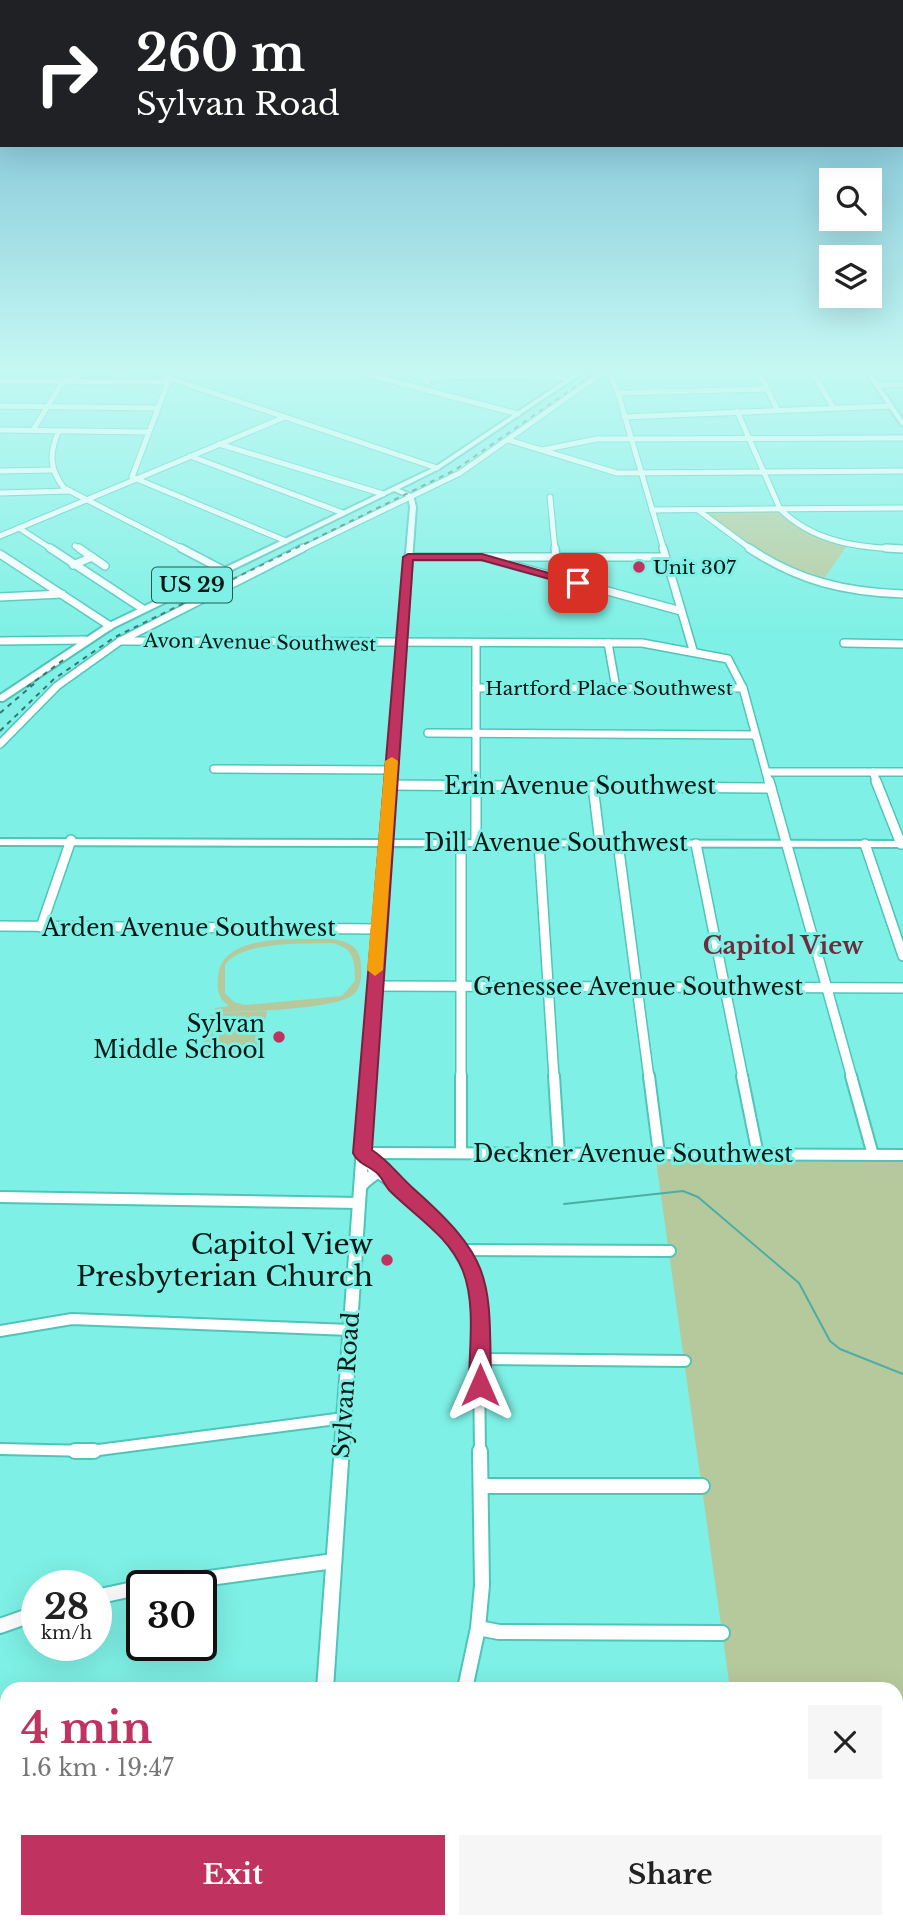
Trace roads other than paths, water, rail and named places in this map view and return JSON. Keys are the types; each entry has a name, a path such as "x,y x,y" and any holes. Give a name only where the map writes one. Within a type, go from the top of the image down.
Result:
{"main road":[{"name":"US 29","path":"0,699 85,640 143,608 394,489 456,456"},
{"path":"394,489 411,496"},
{"name":"Sylvan Road","path":"325,1682 411,496"},
{"name":"Dill Avenue Southwest","path":"0,842 71,840 902,844"},
{"path":"360,1195 368,1177 387,1176"}],"street":[{"path":"50,456 60,485 223,570"},
{"path":"139,456 131,476 135,479 286,541"},
{"path":"0,536 190,456 342,513"},
{"path":"258,456 383,494"},
{"path":"401,456 437,468"},
{"path":"0,744 57,686 120,641 215,591 460,473 485,456"},
{"path":"557,456 612,473 903,471"},
{"path":"636,456 693,650"},
{"path":"757,456 780,509 796,524 858,544 903,549"},
{"path":"0,471 53,470"},
{"path":"354,485 366,478"},
{"path":"0,493 70,491"},
{"path":"550,497 556,557"},
{"path":"652,510 903,508"},
{"path":"698,510 756,555 791,575 848,591 903,594"},
{"path":"19,528 143,608"},
{"path":"75,546 105,566"},
{"path":"0,554 110,626"},
{"path":"73,565 92,557"},
{"path":"408,557 666,557"},
{"path":"482,557 681,611"},
{"path":"0,597 62,594"},
{"path":"0,641 85,640"},
{"name":"Avon Avenue Southwest","path":"120,641 654,644 728,659 743,688 873,1156"},
{"path":"476,643 476,843"},
{"path":"608,643 616,688"},
{"path":"844,643 903,644"},
{"name":"Hartford Place Southwest","path":"476,688 743,688"},
{"path":"428,733 755,735"},
{"path":"214,769 391,770"},
{"path":"766,772 903,772"},
{"path":"873,772 902,844"},
{"name":"Erin Avenue Southwest","path":"390,785 771,788"},
{"path":"593,786 600,843"},
{"path":"41,927 71,840"},
{"path":"461,843 461,1153"},
{"path":"539,843 559,1154"},
{"path":"618,844 659,1154"},
{"path":"696,844 758,1155"},
{"path":"865,844 903,956"},
{"name":"Arden Avenue Southwest","path":"0,926 379,929"},
{"name":"Genessee Avenue Southwest","path":"374,986 903,988"},
{"path":"362,1153 446,1229 462,1250 478,1290 482,1585 478,1628 467,1682"},
{"name":"Deckner Avenue Southwest","path":"362,1153 903,1155"},
{"path":"387,1176 388,1161 396,1153"},
{"path":"0,1197 360,1195"},
{"path":"462,1250 670,1251"},
{"path":"0,1331 72,1319 102,1319 350,1331"},
{"path":"480,1359 685,1361"},
{"path":"0,1449 91,1451 344,1418"},
{"path":"481,1486 702,1486"},
{"path":"217,1577 334,1561"},
{"path":"0,1626 21,1619"},
{"path":"478,1628 499,1632 722,1633"}],"waterway":[{"path":"564,1204 683,1191 698,1197 799,1283 830,1341 840,1349 903,1374"}],"railway":[{"path":"0,731 54,679 115,637 455,470 475,456"},
{"path":"27,687 66,658"},
{"path":"0,713 35,683"}],"place":[{"name":"Unit 307","path":"639,567"},
{"name":"Sylvan Middle School","path":"279,1037"},
{"name":"Capitol View Presbyterian Church","path":"387,1260"}],"district":[{"name":"Capitol View","path":"783,946"}]}
